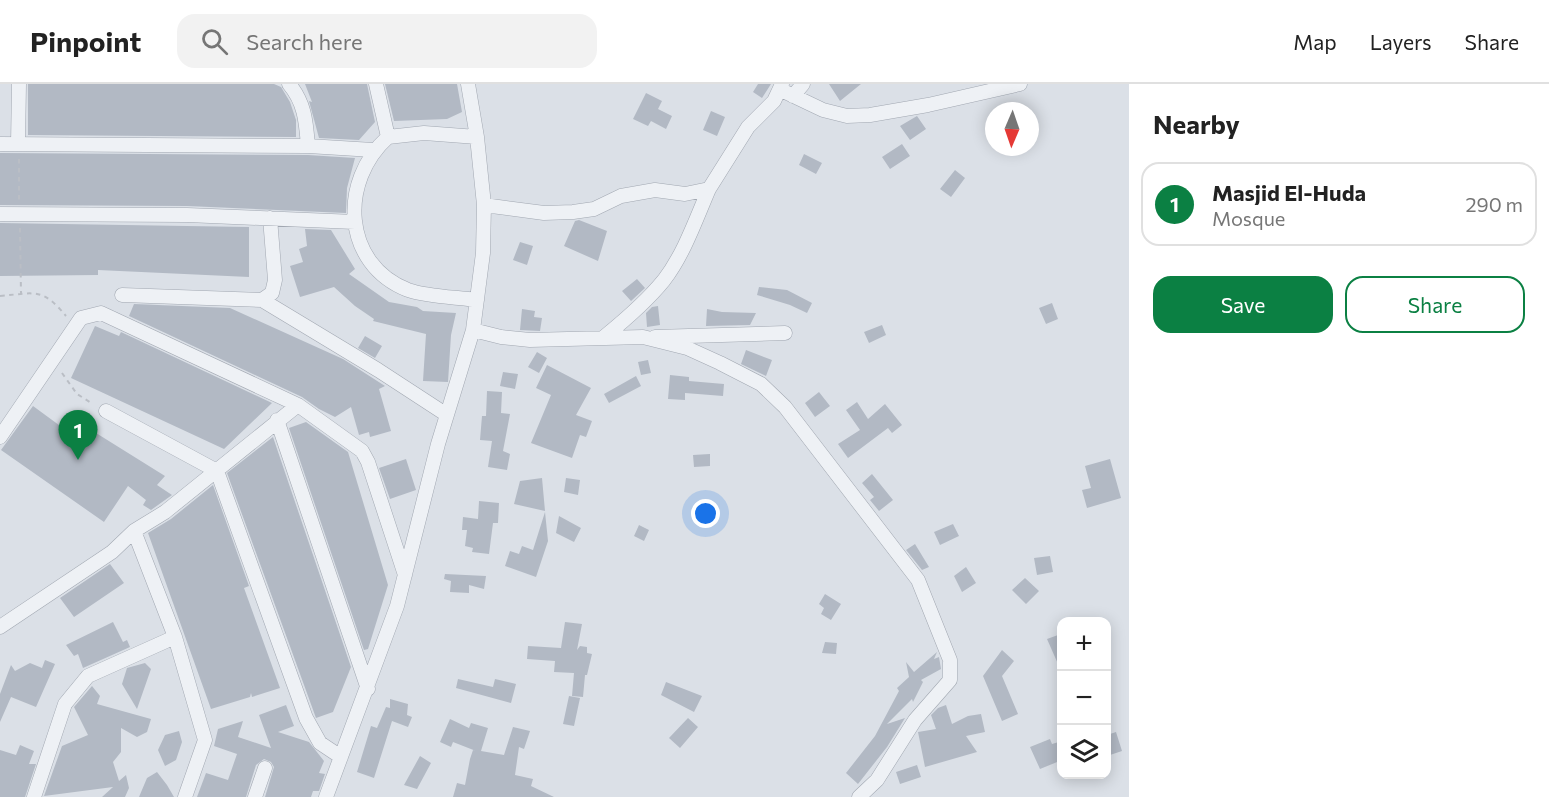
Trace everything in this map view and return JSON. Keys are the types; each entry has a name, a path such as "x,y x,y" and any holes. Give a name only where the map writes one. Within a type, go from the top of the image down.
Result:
{"street":[{"path":"18,144 20,84"},
{"path":"289,84 299,95 305,111 308,146"},
{"path":"376,84 388,137"},
{"path":"326,797 368,689 405,575 447,416 473,330 483,253 484,205 477,137 468,84"},
{"path":"604,337 623,322 665,279 690,234 709,189 748,127 785,90 803,84"},
{"path":"785,90 823,110 847,116 870,115 1020,84"},
{"path":"477,137 424,133 388,137 373,150 354,191 355,222 361,244 376,270 408,290 477,300"},
{"path":"0,144 308,146 373,150"},
{"path":"484,205 544,213 573,212 594,208 621,196 655,190 685,194 709,189"},
{"path":"0,214 270,218 355,222"},
{"path":"262,300 272,293 275,280 270,218"},
{"path":"122,295 262,300 378,370 447,416"},
{"path":"0,437 81,318 101,313 298,405 362,451 368,462 405,575"},
{"path":"473,330 501,337 530,340 785,333"},
{"path":"643,337 687,348 760,384 785,407 918,580 945,643 950,660 950,680 915,720 877,780 860,797"},
{"path":"0,627 112,552 134,531 165,512 298,405"},
{"path":"106,411 217,471 306,718 320,743 341,757"},
{"path":"277,420 368,689"},
{"path":"134,531 175,637 205,740 185,797"},
{"path":"34,797 65,704 88,676 175,637"},
{"path":"255,797 265,768"}],"path":[{"path":"0,296 41,294 51,298 76,327"},
{"path":"53,361 77,394 106,411"}],"building":[{"path":"28,84 274,84 281,87 290,102 296,120 296,137 28,135"},
{"path":"305,84 367,84 375,122 359,140 319,138 309,101 312,102"},
{"path":"385,84 457,84 462,112 447,119 394,121"},
{"path":"758,84 771,84 762,98 753,92"},
{"path":"829,84 861,84 840,101"},
{"path":"646,93 662,101 658,109 672,116 666,129 651,121 648,126 633,119"},
{"path":"711,111 725,117 717,136 703,130"},
{"path":"917,116 926,129 910,140 900,126"},
{"path":"902,144 910,156 890,169 882,157"},
{"path":"0,153 308,155 355,158 347,188 346,213 187,206 0,205"},
{"path":"804,154 822,163 816,174 799,165"},
{"path":"955,170 965,178 951,197 940,189"},
{"path":"579,220 607,231 598,261 564,246 575,221"},
{"path":"0,223 249,227 249,277 98,270 98,275 0,276"},
{"path":"305,229 331,230 355,269 349,274 389,302 417,307 423,311 456,313 451,335 448,382 423,381 426,334 373,321 374,319 334,287 300,297 290,266 303,262 299,249 307,246"},
{"path":"520,242 533,246 527,265 513,260"},
{"path":"637,279 645,288 631,301 622,291"},
{"path":"759,287 787,290 812,303 807,313 757,295"},
{"path":"1052,303 1058,319 1046,324 1039,308"},
{"path":"134,304 230,308 343,359 385,386 379,389 391,431 370,437 369,432 359,435 351,407 335,417 302,397 129,316"},
{"path":"658,306 660,325 647,327 646,313 652,307"},
{"path":"522,309 535,311 534,317 542,318 540,331 520,330"},
{"path":"707,309 756,313 750,325 706,326"},
{"path":"882,325 886,335 869,343 864,332"},
{"path":"95,326 119,336 121,332 272,403 224,449 71,378"},
{"path":"365,336 382,346 375,358 358,348"},
{"path":"746,350 772,360 766,376 741,364"},
{"path":"537,352 547,358 539,373 528,367"},
{"path":"648,360 651,373 641,375 638,362"},
{"path":"547,365 591,388 576,415 592,421 586,437 580,435 572,458 531,443 551,395 536,388"},
{"path":"503,372 518,374 515,389 500,386"},
{"path":"670,375 689,377 689,381 724,384 723,396 685,393 685,400 668,399"},
{"path":"636,376 641,386 609,403 604,394"},
{"path":"487,391 502,392 501,413 510,414 503,451 510,454 507,470 488,467 492,441 480,440 482,416 486,416"},
{"path":"819,392 830,406 815,417 805,403"},
{"path":"857,402 868,419 885,404 902,425 892,433 888,428 848,458 838,444 860,430 846,410"},
{"path":"33,406 63,428 88,428 165,476 157,485 172,495 151,510 143,505 146,500 128,486 104,522 1,450"},
{"path":"306,422 348,452 388,585 368,649 364,650 289,428"},
{"path":"273,437 351,667 333,712 316,718 227,473"},
{"path":"710,454 710,466 694,467 693,455"},
{"path":"406,459 416,490 390,499 379,468"},
{"path":"1110,459 1121,498 1087,508 1082,490 1091,488 1085,466"},
{"path":"872,474 893,500 879,511 870,500 874,497 862,483"},
{"path":"542,478 545,511 514,504 520,481"},
{"path":"566,478 580,480 578,495 564,492"},
{"path":"213,485 249,586 244,588 280,688 252,697 251,693 250,697 211,709 148,533 171,519"},
{"path":"479,501 499,503 498,523 493,523 489,554 472,552 473,548 465,546 467,530 462,530 463,517 478,519"},
{"path":"545,512 548,541 536,577 505,566 510,551 519,554 522,546 533,550"},
{"path":"559,516 581,528 574,542 556,533"},
{"path":"953,524 959,536 940,545 934,532"},
{"path":"639,525 649,530 644,541 634,536"},
{"path":"915,544 929,567 922,570 906,550"},
{"path":"1050,556 1053,572 1037,575 1034,558"},
{"path":"110,564 124,583 74,617 60,598"},
{"path":"966,567 976,583 962,592 954,576"},
{"path":"445,574 486,576 484,589 469,585 469,593 450,592 451,581 444,579"},
{"path":"1025,578 1039,591 1026,604 1012,590"},
{"path":"825,594 841,604 831,620 821,614 824,608 819,604"},
{"path":"113,622 123,642 127,640 130,647 83,668 78,654 74,656 66,645"},
{"path":"565,622 582,624 577,650 580,646 587,647 587,653 592,654 587,675 585,675 583,697 572,696 574,673 554,672 555,661 527,659 528,646 561,648"},
{"path":"1057,635 1057,662 1047,639"},
{"path":"825,642 837,643 836,654 822,653"},
{"path":"1002,650 1014,661 1002,676 1018,714 1002,721 983,676"},
{"path":"937,652 934,659 939,657 941,669 921,680 923,682 913,702 912,699 887,724 905,718 887,747 858,784 846,773 875,736 899,691 897,688 909,677 906,662 914,672"},
{"path":"45,660 55,664 36,707 11,697 0,722 0,694 11,665 15,671 30,663 42,668"},
{"path":"145,663 151,669 137,709 122,684 127,668"},
{"path":"458,679 493,687 495,679 516,684 511,703 456,688"},
{"path":"666,682 702,696 694,712 661,695"},
{"path":"92,686 100,696 97,704 151,719 147,732 137,737 121,728 121,752 113,762 119,781 126,775 129,788 125,797 102,797 113,787 44,796 62,746 88,735 74,707"},
{"path":"569,696 580,698 574,726 563,724"},
{"path":"390,699 408,704 407,715 412,717 408,727 392,721 374,778 357,772 371,726 377,728 386,707 390,708"},
{"path":"286,705 294,726 278,732 309,742 324,761 319,773 325,774 319,791 313,791 311,797 265,797 274,767 271,762 264,759 256,765 246,797 197,797 206,773 228,780 237,754 214,746 218,729 243,721 238,737 271,748 259,715"},
{"path":"946,705 952,724 968,716 981,714 985,732 966,736 977,752 925,767 918,732 936,729 931,715 938,708"},
{"path":"688,718 698,727 680,748 669,738"},
{"path":"450,719 469,728 471,723 488,728 481,751 504,755 513,727 530,731 524,749 519,747 515,775 533,779 531,786 554,797 453,797 457,783 465,785 470,759 473,750 476,751 453,742 451,747 440,742"},
{"path":"179,731 182,742 176,760 165,766 158,750 165,735"},
{"path":"1116,732 1122,751 1111,755 1111,734"},
{"path":"1050,739 1052,744 1057,742 1057,762 1040,769 1030,747"},
{"path":"20,745 34,751 29,764 36,764 25,797 0,797 0,750 16,755"},
{"path":"420,756 431,763 417,789 404,785"},
{"path":"917,765 921,777 900,784 896,772"},
{"path":"157,772 174,797 139,797 147,778"}],"place":[{"name":"Masjid El-Huda","path":"78,460"}]}
